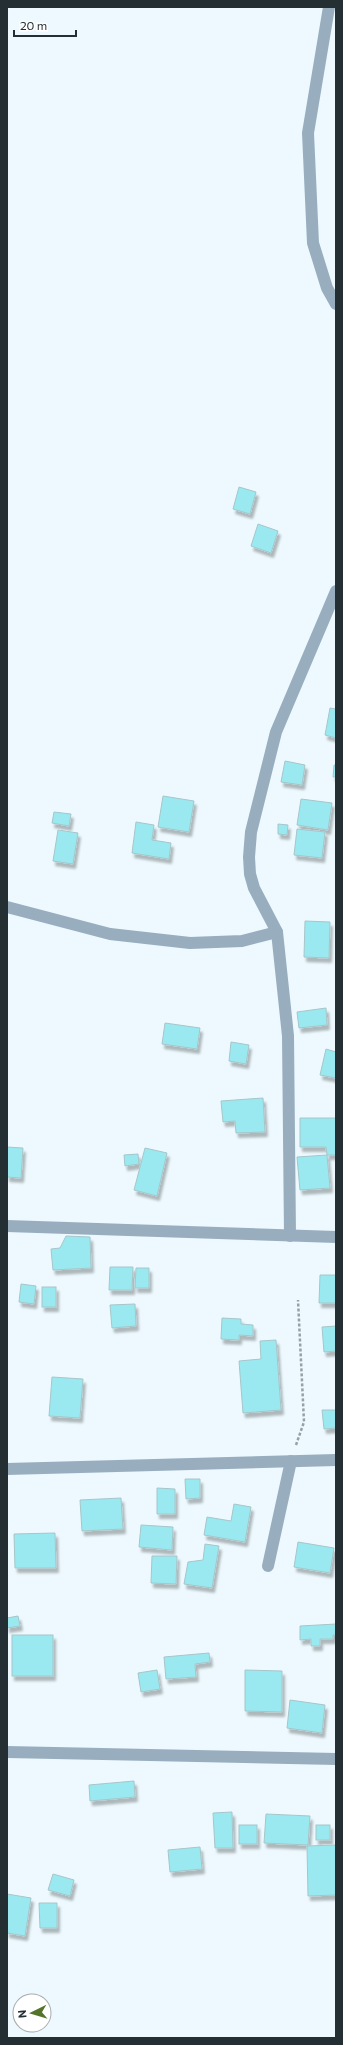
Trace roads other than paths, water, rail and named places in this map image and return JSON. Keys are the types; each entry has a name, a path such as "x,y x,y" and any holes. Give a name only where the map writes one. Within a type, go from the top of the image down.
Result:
{"street":[{"path":"328,7 308,133 313,243 327,288 336,304"},
{"path":"290,1236 288,1036 277,932 259,899 250,874 249,857 251,832 276,732 336,591"},
{"path":"7,907 110,934 190,943 242,941 277,932"},
{"path":"7,1226 336,1237"},
{"path":"7,1470 336,1460"},
{"path":"268,1566 291,1461"},
{"path":"7,1752 336,1759"}]}
